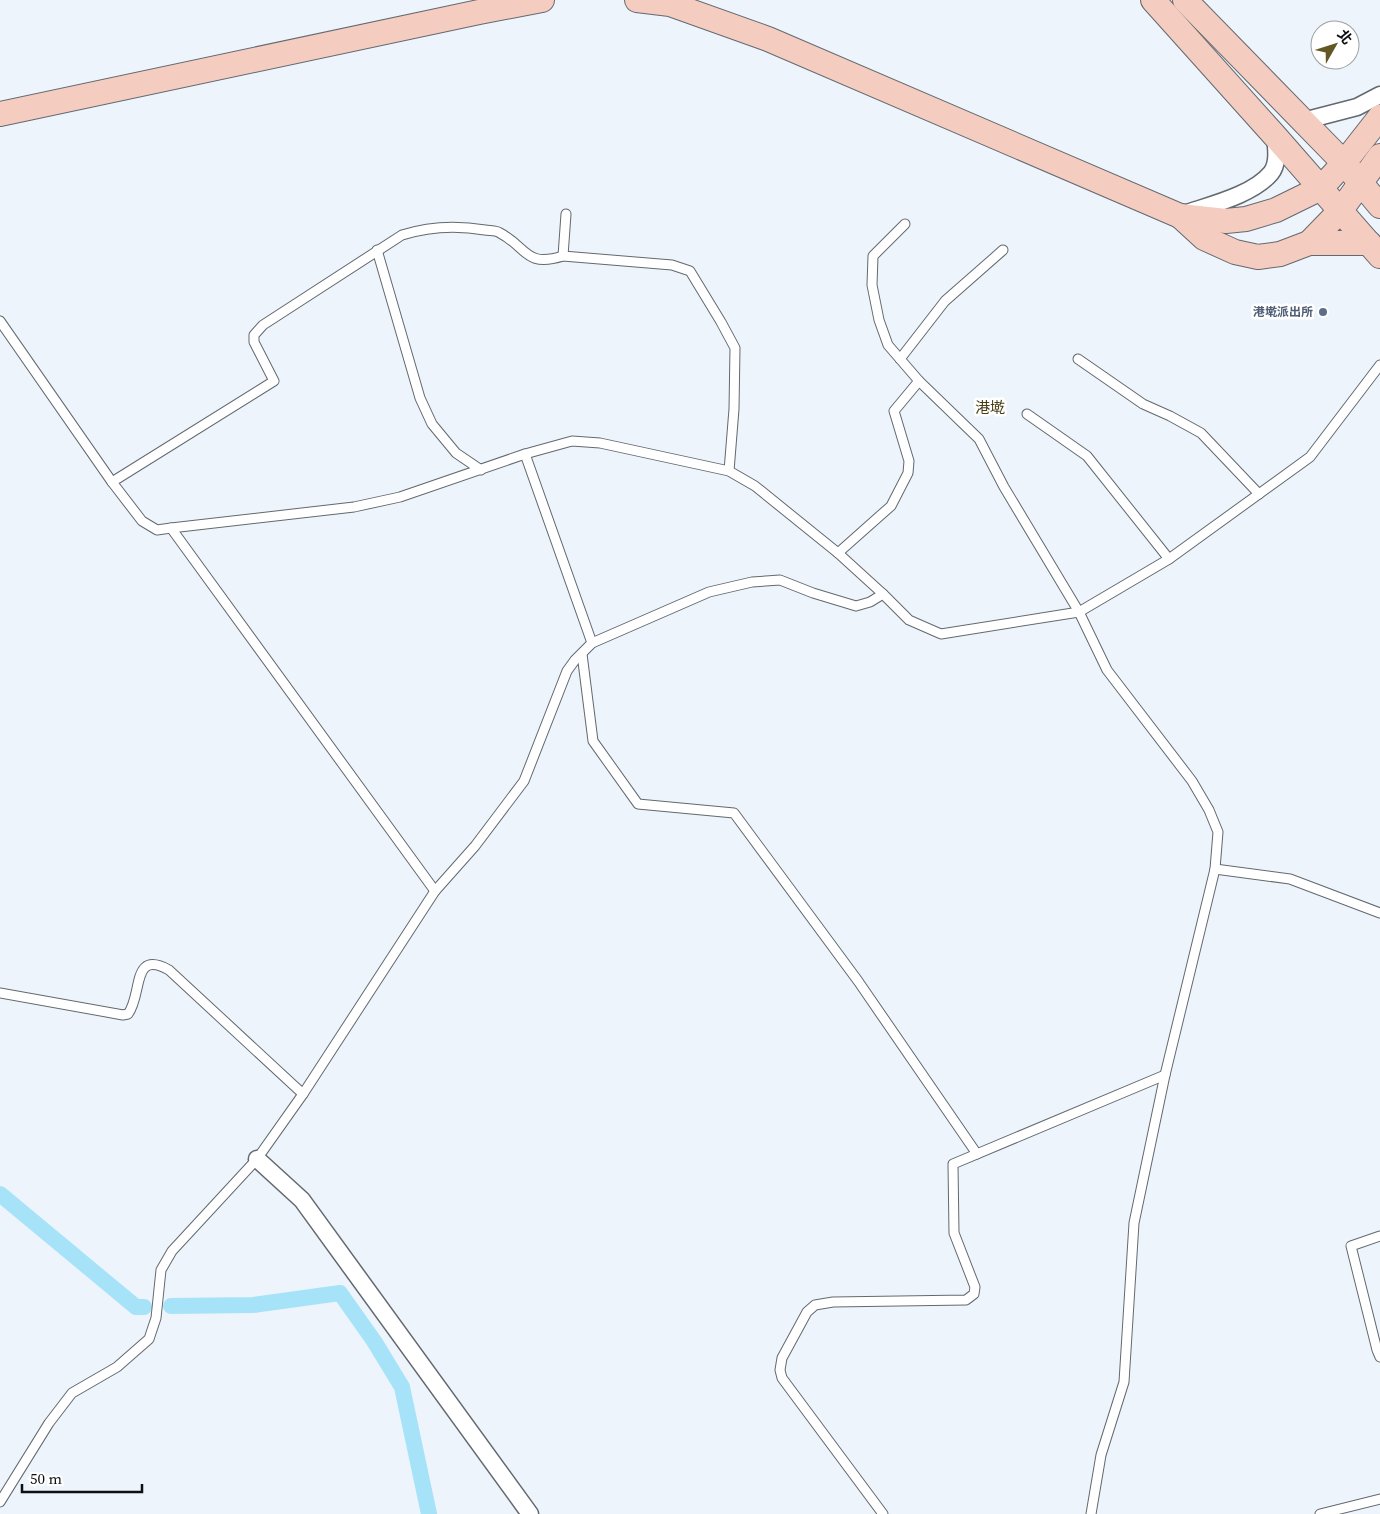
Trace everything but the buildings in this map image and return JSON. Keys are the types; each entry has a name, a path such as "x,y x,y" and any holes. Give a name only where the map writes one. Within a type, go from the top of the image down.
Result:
{"main road":[{"path":"0,114 542,0"},
{"path":"637,0 670,4 768,39 1180,216 1226,221 1246,219 1276,210 1321,188 1344,163 1380,117"},
{"path":"1152,0 1341,210 1374,250"},
{"path":"1185,0 1344,163 1380,206"},
{"path":"1180,216 1204,238 1235,252 1258,257 1280,254 1309,243 1341,210 1380,156"},
{"path":"1309,243 1374,250"}],"street":[{"path":"1303,121 1357,107 1380,95"},
{"path":"1180,216 1254,187 1272,172 1276,158 1275,136"},
{"path":"256,1159 302,1200 530,1514"}],"lane":[{"path":"563,256 566,214"},
{"path":"905,224 874,256 872,285 878,320 888,345 919,381 979,439 1004,487 1079,612 1108,670 1192,781 1210,810 1218,832 1215,869 1165,1075 1134,1223 1124,1382 1101,1455 1091,1514"},
{"path":"112,482 274,381 254,342 254,335 262,325 402,234 420,229 460,226 499,232 530,257 551,260 563,256 672,266 690,271 735,348 734,409 728,471"},
{"path":"377,250 420,398 432,424 456,453 480,470"},
{"path":"900,359 945,301 1003,250"},
{"path":"0,322 112,482 142,521 156,530 354,507 400,497 525,454 572,441 600,443 728,471 755,486 838,553 909,620 941,634 1079,612 1169,559 1310,457 1380,365"},
{"path":"1078,358 1143,404 1170,416 1200,433 1260,494"},
{"path":"838,553 890,506 908,473 909,461 894,410 919,381"},
{"path":"1027,414 1087,456 1169,559"},
{"path":"525,454 592,643"},
{"path":"171,528 436,892"},
{"path":"0,1502 49,1423 72,1393 117,1366 149,1339 156,1318 161,1270 172,1251 256,1159 303,1094 436,892 475,846 524,781 567,671 574,660 592,643 709,592 752,582 780,580 813,593 856,606 870,602 883,594"},
{"path":"582,654 593,741 638,804 734,813 858,981 977,1154"},
{"path":"1215,869 1290,879 1380,913"},
{"path":"0,992 123,1015 128,1014 134,1007 141,971 147,965 157,963 169,970 303,1094"},
{"path":"882,1514 782,1378 780,1370 782,1358 807,1312 815,1305 833,1302 966,1300 974,1294 975,1287 972,1275 954,1233 953,1164 1165,1075"},
{"path":"1380,1236 1351,1246 1380,1357"},
{"path":"1320,1514 1380,1499"}],"waterway":[{"path":"0,1194 136,1307 144,1307"},
{"path":"171,1306 253,1305 340,1293 374,1341 402,1387 429,1514"}],"place":[{"name":"港墘派出所","path":"1323,312"}],"district":[{"name":"港墘","path":"990,408"}]}
